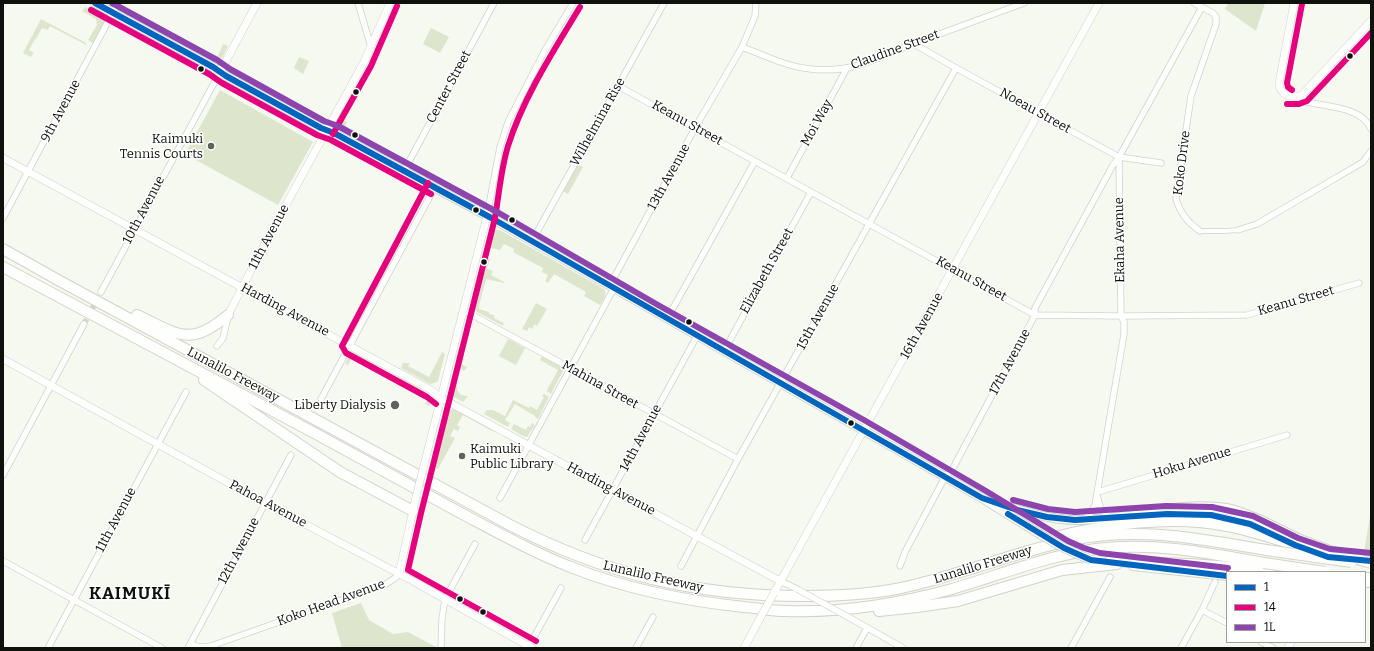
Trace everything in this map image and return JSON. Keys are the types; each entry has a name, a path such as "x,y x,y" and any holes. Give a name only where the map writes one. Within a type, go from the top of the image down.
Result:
{"highway":[{"path":"3,248 111,303 178,334 187,335 203,333 212,328 228,315"},
{"name":"Lunalilo Freeway","path":"3,248 58,280 510,525 561,550 598,564 635,575 705,590 741,594 782,596 860,595 932,581 1080,538 1111,535 1150,534 1186,536 1266,550 1371,563"},
{"name":"Lunalilo Freeway","path":"3,267 514,542 572,568 623,585 686,599 782,611 843,609 899,602 955,588 1060,556 1113,547 1150,546 1185,549 1262,566 1314,571"},
{"path":"166,354 340,472 412,511"},
{"path":"1135,515 1167,510 1208,508 1234,511 1259,520 1300,540 1371,563"},
{"path":"987,565 1024,546 1039,541 1073,532 1145,522 1183,521 1226,526 1294,545"},
{"path":"1095,561 1142,561 1262,566 1291,571"},
{"path":"782,611 816,613 853,612 917,607 958,601 1062,570 1117,564"}],"main road":[{"path":"95,3 214,67 220,72 321,128 334,133 435,187 532,241 982,498 1064,548 1095,561 1226,576"},
{"path":"982,498 1016,510 1047,517 1083,520 1135,515 1179,513 1211,515 1250,524 1294,545 1326,556 1371,563"}],"street":[{"name":"9th Avenue","path":"3,218 29,172 118,3"},
{"name":"10th Avenue","path":"101,292 257,3"},
{"path":"358,3 371,47"},
{"name":"11th Avenue","path":"217,346 223,338 228,315 242,287 364,62 390,3"},
{"name":"Center Street","path":"404,171 494,3"},
{"name":"Koko Head Avenue","path":"189,646 211,646 386,584 399,574 412,511 487,216 500,146 508,122 544,52 573,3"},
{"name":"Wilhelmina Rise","path":"532,241 664,3"},
{"name":"13th Avenue","path":"500,498 570,368 695,128 742,47 755,16 756,3"},
{"name":"Claudine Street","path":"742,47 804,68 820,70 847,68 859,66 1024,3"},
{"name":"16th Avenue","path":"744,648 1100,3"},
{"path":"1194,3 1202,7"},
{"path":"1294,3 1279,83 1281,91 1287,96 1302,95 1371,21"},
{"name":"Koko Drive","path":"1202,7 1213,13 1216,17 1216,24 1191,96 1176,199 1181,212 1194,227 1200,231 1222,231 1238,230 1257,224 1363,162 1371,151"},
{"name":"Ekaha Avenue","path":"1083,520 1090,514 1095,505 1098,492 1124,334 1124,322 1122,316 1119,158 1202,7"},
{"name":"Noeau Street","path":"914,44 1119,158 1161,162"},
{"name":"Moi Way","path":"786,178 847,68"},
{"name":"15th Avenue","path":"681,566 738,459 956,68"},
{"name":"Keanu Street","path":"618,86 1035,315 1247,315 1359,283"},
{"path":"1302,95 1307,102 1348,110 1360,115 1368,122 1371,129"},
{"name":"Harding Avenue","path":"3,158 431,390 441,398 797,589 903,648"},
{"name":"17th Avenue","path":"900,566 905,552 945,477 953,468 1035,315 1035,308 1119,158"},
{"path":"667,319 754,160"},
{"path":"321,399 435,187"},
{"name":"Elizabeth Street","path":"724,351 811,192"},
{"name":"Mahina Street","path":"463,310 738,459"},
{"path":"3,475 84,324"},
{"name":"14th Avenue","path":"585,540 698,336"},
{"name":"Pahoa Avenue","path":"3,359 265,503 445,599 530,647"},
{"name":"11th Avenue","path":"48,648 186,392"},
{"name":"Hoku Avenue","path":"1098,492 1287,435"},
{"name":"12th Avenue","path":"189,646 291,455"},
{"name":"Ekaha Avenue","path":"1098,492 1099,506 1103,512 1111,518"},
{"path":"441,648 442,619 445,599 475,544"},
{"path":"1324,571 1326,556"},
{"path":"3,561 162,648"},
{"path":"1071,648 1110,577"},
{"path":"1181,648 1202,610 1215,582"},
{"path":"530,647 561,588"},
{"path":"1202,610 1226,622"},
{"path":"636,648 653,617"},
{"path":"856,648 867,628"},
{"path":"1264,643 1273,648"}],"green space":[{"path":"1228,3 1265,3 1256,31 1225,9"},
{"path":"85,7 101,15 104,19 104,24 94,44 88,40 97,25 96,19 82,11"},
{"path":"41,19 86,43 86,45 50,26 48,30 42,28 35,39 29,50 34,53 31,57 23,53"},
{"path":"431,28 449,37 440,53 423,44"},
{"path":"223,44 228,46 222,58 218,61 213,60 215,55 218,56"},
{"path":"299,57 309,61 303,74 294,68"},
{"path":"220,90 313,142 278,205 185,154"},
{"path":"342,108 348,111 349,114 346,113 342,120 347,122 345,126 349,128 346,133 338,127 336,122"},
{"path":"578,165 583,167 568,194 563,191"},
{"path":"495,230 500,230 604,289 604,299 600,305 584,296 586,292 554,274 548,283 545,281 548,275 542,272 543,268 513,252 514,249 504,244 500,250 487,247 490,234"},
{"path":"488,258 490,259 487,269 493,271 491,275 504,283 486,279 479,309 494,315 494,318 504,323 503,326 477,312 473,307 481,272 485,273"},
{"path":"536,303 547,309 537,326 535,324 532,329 529,327 527,331 522,329"},
{"path":"508,339 525,348 516,365 499,356"},
{"path":"458,349 464,352 464,359 461,364 467,367 464,371 460,369 457,382 457,387 460,393 468,396 463,402 452,396 449,391"},
{"path":"353,352 378,366 376,369 355,357 352,358 348,365 345,364 350,354"},
{"path":"442,352 445,354 438,381 435,383 430,384 401,368 403,363 410,363 408,366 429,377"},
{"path":"542,355 562,366 564,369 551,394 547,390 558,370 540,360"},
{"path":"409,383 421,389 427,395 429,398 430,406 425,404 428,398 407,387"},
{"path":"544,394 549,397 538,419 515,404 505,420 510,423 508,427 484,414 487,410 493,410 505,416 513,400 529,408 530,406 537,410 544,397 542,396"},
{"path":"451,409 456,409 494,429 492,431 463,415 457,425 460,427 458,431 454,429 450,436 455,438 438,469 433,467 446,416"},
{"path":"532,423 535,425 527,437 511,429 514,424 526,430"},
{"path":"1371,509 1371,554 1364,553"},
{"path":"361,603 369,620 393,634 408,632 438,648 342,648 332,613"}],"tunnel":[{"path":"84,324 101,292"}],"transit line":[{"name":"1","path":"95,3 321,128 334,133 495,220 982,498 1017,510 1047,517 1075,520 1167,514 1211,515 1250,524 1295,545 1328,557 1371,561"},
{"name":"1L","path":"112,3 217,60 230,69 324,121 338,126 499,213 658,305 864,420 1068,541 1100,553 1228,568"},
{"name":"14","path":"1292,90 1288,87 1287,83 1302,4"},
{"name":"14","path":"333,134 371,66 397,6"},
{"name":"14","path":"536,641 408,570 495,218 508,146 514,128 531,92 580,7"},
{"name":"14","path":"91,10 317,135 331,140 431,194"},
{"name":"14","path":"1287,104 1299,104 1307,101 1371,33"},
{"name":"14","path":"428,183 342,346 346,353 427,397 436,404"},
{"name":"1L","path":"1013,500 1048,509 1075,512 1166,506 1212,507 1253,516 1298,538 1330,549 1371,553"},
{"name":"1","path":"1008,514 1064,548 1091,560 1226,576"}],"place":[{"name":"Kaimuki Tennis Courts","path":"211,146"},
{"name":"Liberty Dialysis","path":"395,405"},
{"name":"Kaimuki Public Library","path":"462,456"}],"district":[{"name":"KAIMUKĪ","path":"130,594"}]}
